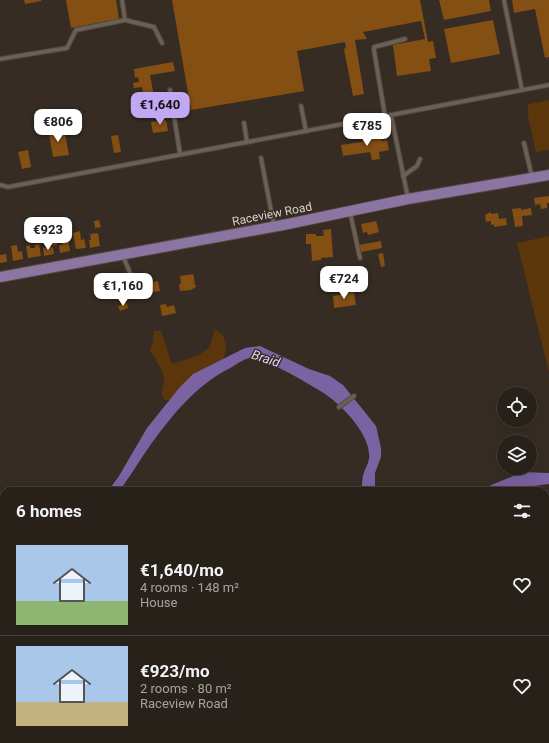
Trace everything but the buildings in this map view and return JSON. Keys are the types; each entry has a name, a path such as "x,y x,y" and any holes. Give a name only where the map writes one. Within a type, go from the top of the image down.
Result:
{"main road":[{"name":"Raceview Road","path":"0,277 274,227 408,199 549,175"}],"lane":[{"path":"122,0 125,20"},
{"path":"504,0 522,90"},
{"path":"0,59 67,48 76,30 125,20 154,27 162,42"},
{"path":"385,116 374,47 405,39"},
{"path":"0,185 8,187 549,85"},
{"path":"170,90 180,154"},
{"path":"301,106 306,131"},
{"path":"391,115 408,199"},
{"path":"244,123 247,142"},
{"path":"524,144 532,178"},
{"path":"260,158 274,227"},
{"path":"403,176 417,166 420,159"},
{"path":"350,212 360,258"},
{"path":"123,255 135,285"},
{"path":"339,407 354,396"}],"shaded area":[{"path":"549,100 549,150 536,152 528,116 528,104"},
{"path":"549,236 549,372 517,243"},
{"path":"215,330 222,334 225,340 226,350 223,359 193,374 170,400 164,400 162,391 164,378 160,367 150,350 153,342 154,331 161,331 172,364 197,356 209,348"}],"water":[{"name":"Braid","path":"260,346 309,369 330,376 343,385 376,426 381,448 381,457 375,473 375,487 362,487 369,459 369,450 366,440 360,430 346,412 330,397 307,383 267,362 249,358 210,380 190,397 157,436 122,487 111,487 147,428 180,387 193,374 245,348"},
{"path":"537,473 549,473 549,484 526,487 487,487 516,475 537,475"}]}
